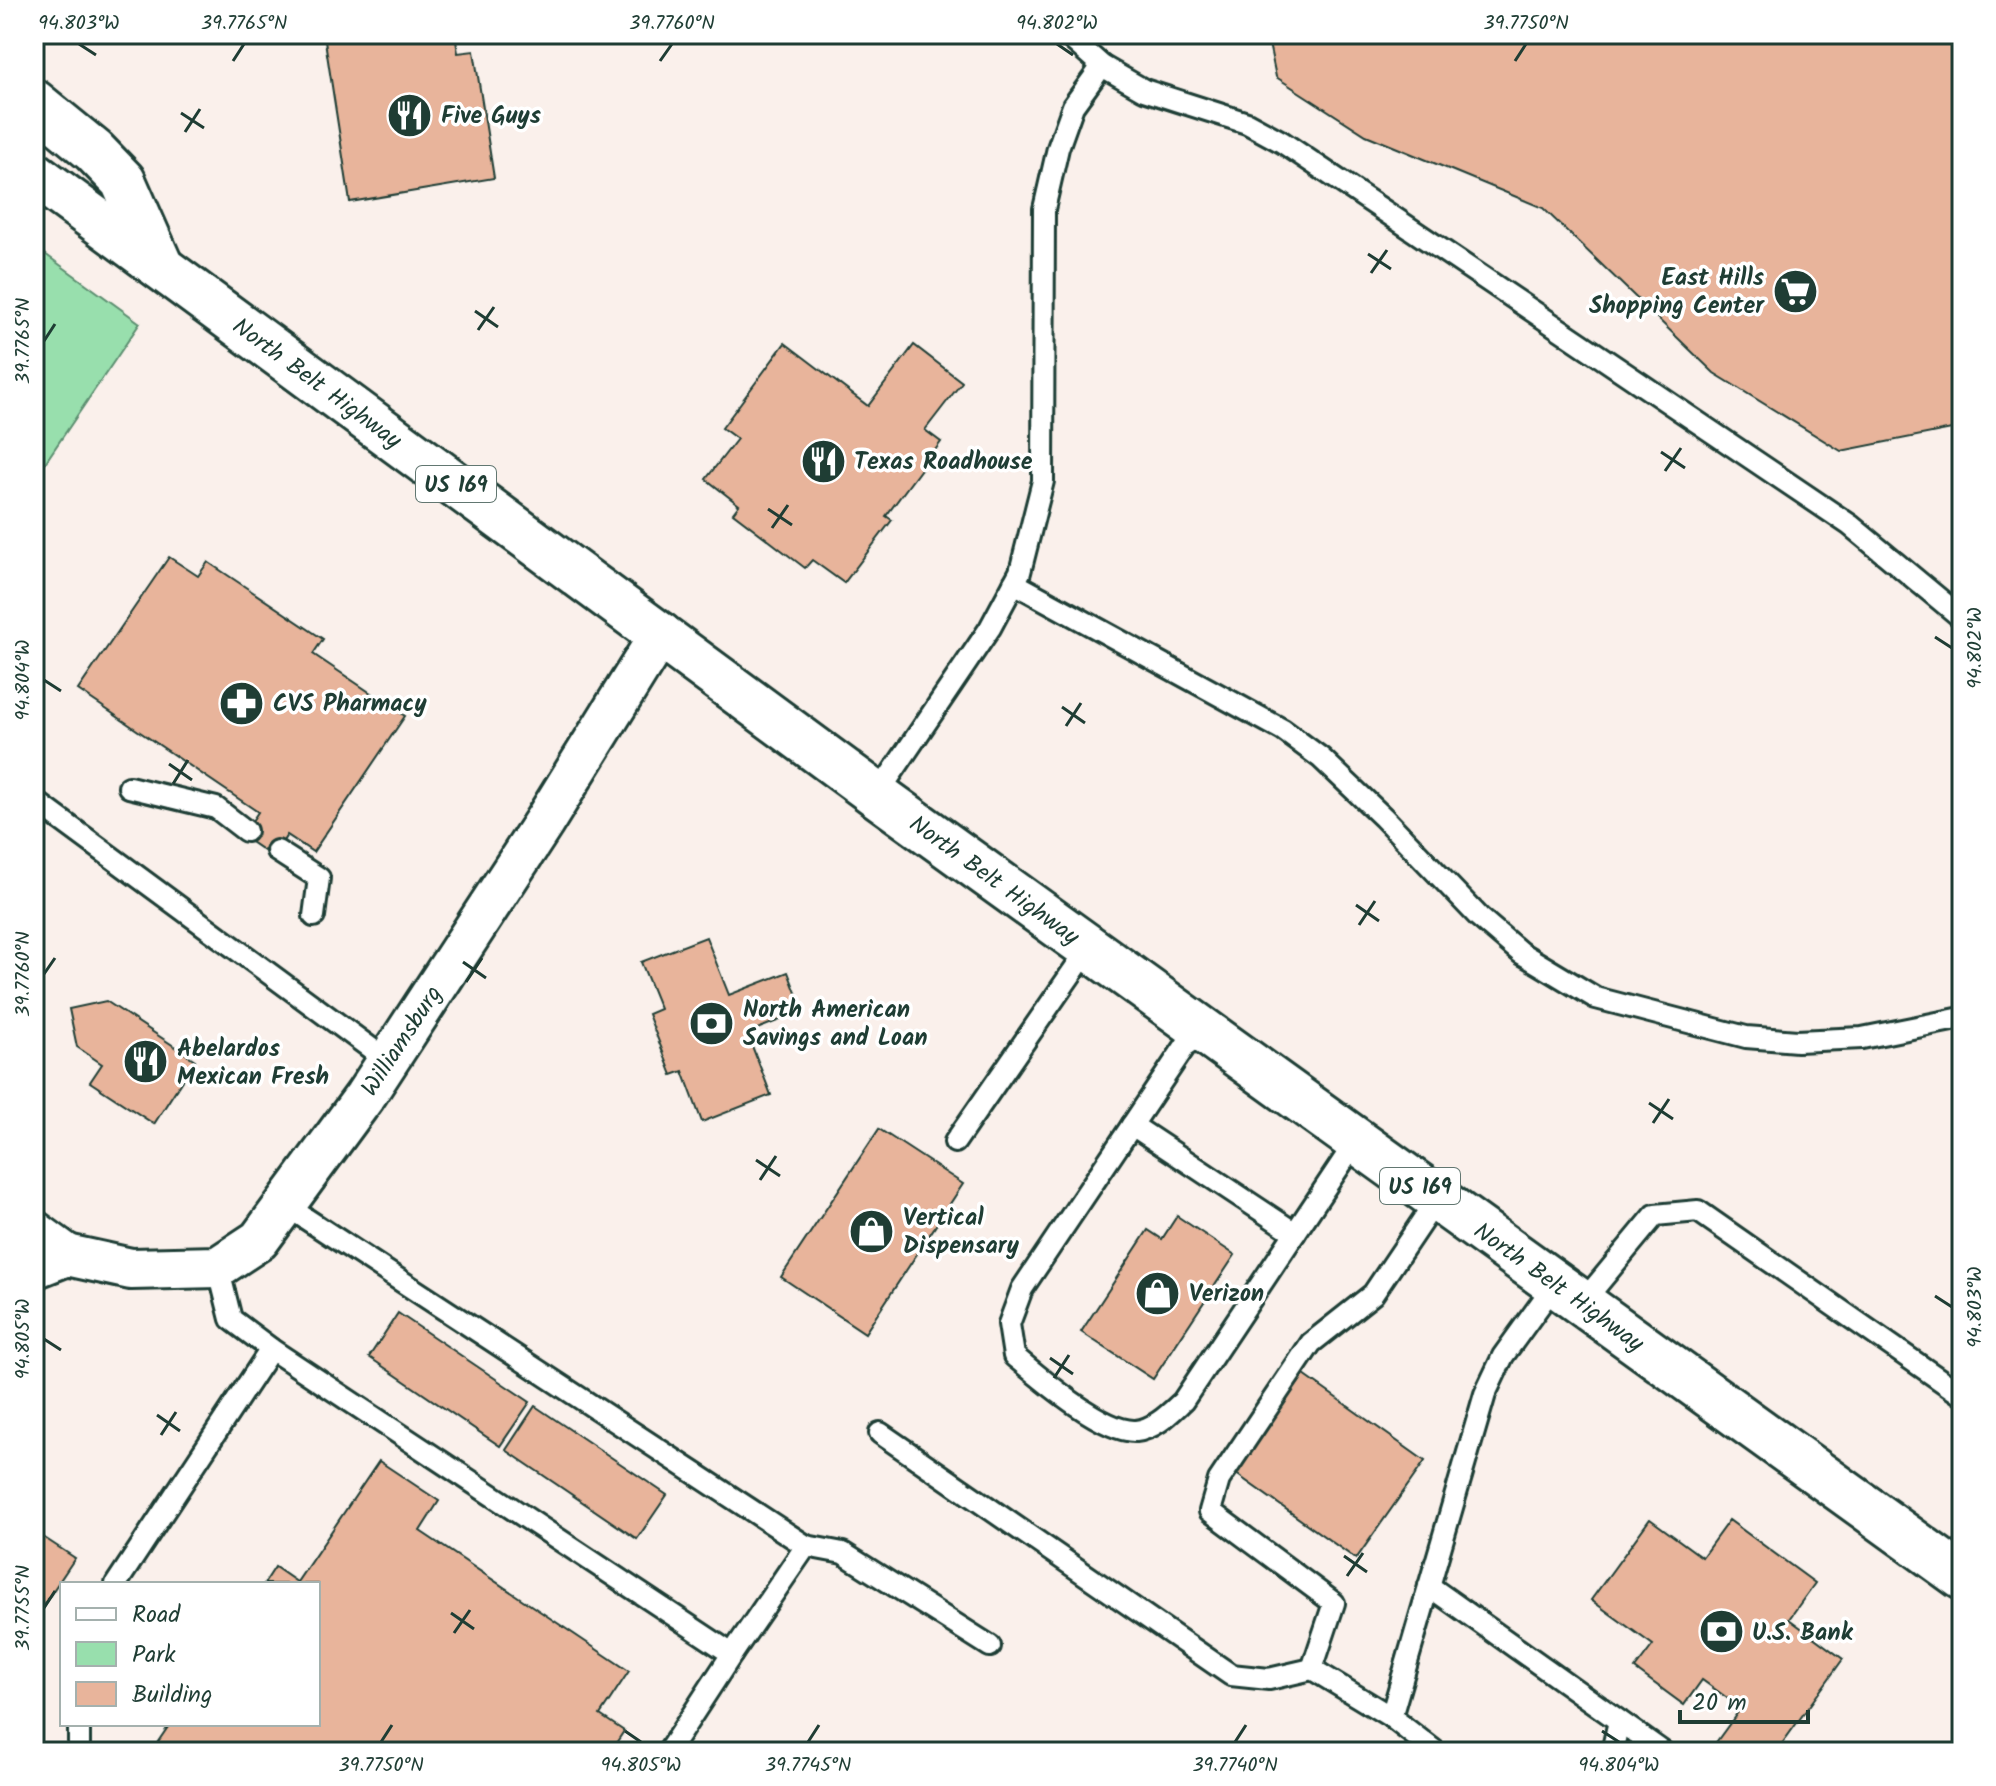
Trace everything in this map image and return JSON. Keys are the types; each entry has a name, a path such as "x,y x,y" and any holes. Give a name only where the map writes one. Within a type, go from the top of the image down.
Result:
{"main road":[{"path":"34,102 94,151 123,181 162,270"},
{"name":"North Belt Highway","path":"34,174 877,795 1962,1577"},
{"path":"34,208 162,270"}],"street":[{"name":"Williamsburg","path":"218,1267 259,1240 388,1061 544,822 661,633"},
{"path":"34,1231 50,1262 131,1269 218,1267"}],"lane":[{"path":"1066,34 1102,66 1144,90 1247,123 1282,142 1850,525 1962,618"},
{"path":"877,795 990,628 1020,572 1043,481 1044,209 1058,148 1073,106 1102,66"},
{"path":"1014,583 1283,730 1321,758 1489,926 1521,953 1596,998 1746,1037 1797,1041 1862,1038 1962,1018"},
{"path":"129,787 216,808 246,831"},
{"path":"34,800 388,1061"},
{"path":"277,851 319,878 314,916"},
{"path":"955,1142 1089,948"},
{"path":"1198,1027 1022,1289 1009,1324 1014,1356 1047,1384 1117,1429 1138,1431 1160,1421 1183,1401 1357,1140"},
{"path":"1132,1125 1295,1233"},
{"path":"1312,1669 1334,1603 1210,1511 1214,1495 1219,1480 1311,1343 1373,1294 1437,1199"},
{"path":"285,1205 806,1546 843,1553 990,1646"},
{"path":"1391,1717 1485,1394 1503,1356 1655,1215 1698,1211 1962,1395"},
{"path":"218,1267 231,1319 271,1349 732,1654"},
{"path":"117,1582 271,1349"},
{"path":"880,1433 1231,1675 1269,1679 1312,1669 1391,1717 1436,1752"},
{"path":"668,1752 806,1546"},
{"path":"1429,1586 1663,1752"},
{"path":"1612,1752 1619,1721"},
{"path":"79,1726 79,1752"}],"green space":[{"path":"34,246 140,323 34,479"}],"building":[{"name":"Five Guys","path":"359,34 455,34 458,53 474,51 494,178 350,202 325,41"},
{"name":"East Hills Shopping Center","path":"1267,34 1962,34 1962,427 1841,451 1714,373 1543,208 1366,135 1276,77"},
{"name":"Texas Roadhouse","path":"785,343 868,406 914,345 962,382 925,430 941,442 886,516 892,520 844,583 812,560 805,568 733,513 739,505 706,479 737,439 722,428"},
{"name":"CVS Pharmacy","path":"169,557 198,576 208,562 323,639 313,654 405,716 313,852 287,835 273,857 242,836 258,812 78,690"},
{"name":"North American Savings and Loan","path":"706,937 729,995 788,972 803,1011 747,1033 771,1095 702,1122 683,1071 672,1075 648,1014 660,1009 641,962"},
{"name":"Abelardos Mexican Fresh","path":"106,1001 195,1060 154,1124 90,1082 102,1064 77,1047 69,1009"},
{"name":"Vertical Dispensary","path":"879,1129 963,1184 865,1333 781,1277"},
{"name":"Verizon","path":"1177,1216 1235,1255 1153,1379 1081,1332 1148,1230 1162,1239"},
{"path":"398,1313 530,1402 500,1446 369,1357"},
{"path":"1304,1375 1425,1461 1356,1559 1235,1473"},
{"path":"535,1406 667,1495 637,1539 506,1450"},
{"path":"379,1461 439,1501 420,1531 629,1671 600,1715 624,1731 610,1752 151,1752 169,1726 320,1726 320,1582 297,1582"},
{"name":"U.S. Bank","path":"1650,1519 1702,1557 1729,1520 1815,1583 1789,1619 1843,1659 1776,1752 1709,1752 1741,1708 1702,1680 1684,1705 1635,1669 1653,1645 1591,1600"},
{"path":"34,1531 75,1558 34,1619"},
{"path":"275,1567 297,1582 265,1582"}],"place":[{"name":"Five Guys","path":"410,115"},
{"name":"East Hills Shopping Center","path":"1795,291"},
{"name":"Texas Roadhouse","path":"823,461"},
{"name":"CVS Pharmacy","path":"242,703"},
{"name":"North American Savings and Loan","path":"712,1023"},
{"name":"Abelardos Mexican Fresh","path":"146,1062"},
{"name":"Vertical Dispensary","path":"872,1231"},
{"name":"Verizon","path":"1158,1293"},
{"name":"U.S. Bank","path":"1721,1632"}]}
